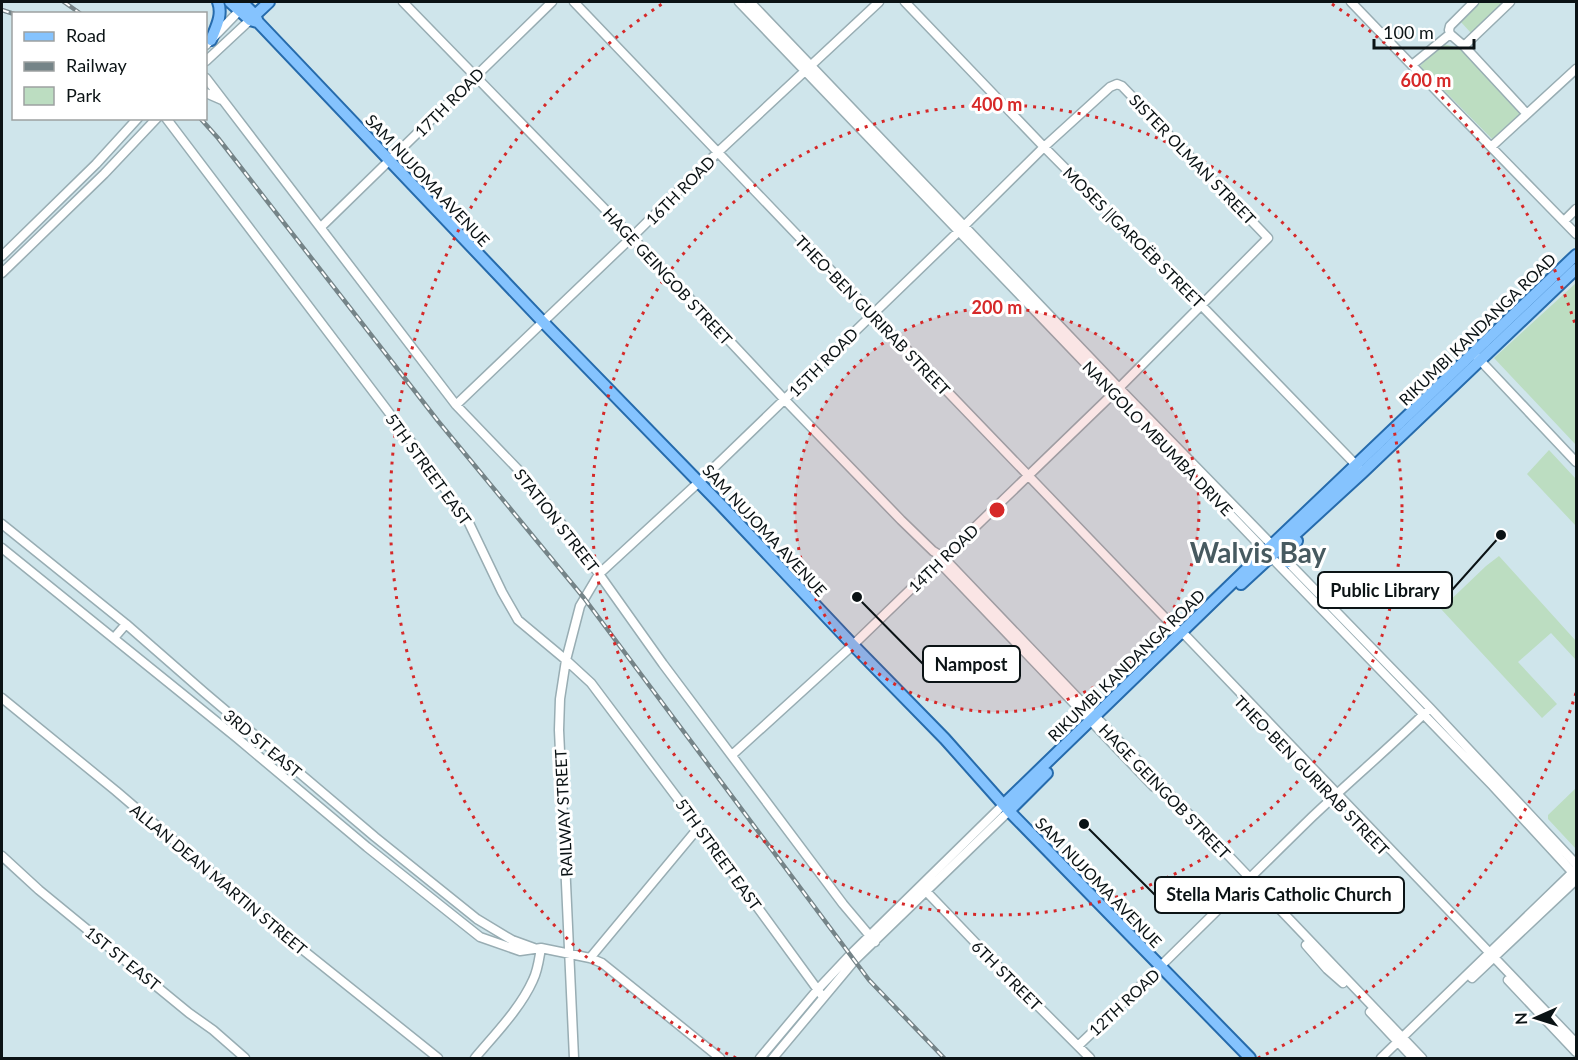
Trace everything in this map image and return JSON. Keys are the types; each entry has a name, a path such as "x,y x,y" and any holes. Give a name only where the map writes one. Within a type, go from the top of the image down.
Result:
{"main road":[{"path":"208,42 220,19 218,2"},
{"name":"SAM NUJOMA AVENUE","path":"230,2 244,5 254,19 543,322 699,482 945,739 1006,807 1250,1059"},
{"path":"254,19 269,2"},
{"name":"RIKUMBI KANDANGA ROAD","path":"1006,807 1180,634 1272,551 1476,357 1576,255"},
{"name":"RIKUMBI KANDANGA ROAD","path":"1476,357 1576,269"},
{"name":"RIKUMBI KANDANGA ROAD","path":"1272,551 1310,521 1359,469"},
{"path":"1288,562 1287,553 1307,531 1310,521"}],"street":[{"name":"HAGE GEINGOB STREET","path":"404,2 632,237 785,400 933,551 1401,1042 1422,1059"},
{"name":"17TH ROAD","path":"321,227 552,2"},
{"name":"THEO-BEN GURIRAB STREET","path":"574,2 1335,796 1576,1043"},
{"name":"NANGOLO MBUMBA DRIVE","path":"739,2 808,68"},
{"name":"NANGOLO MBUMBA DRIVE","path":"750,2 808,68 1427,711"},
{"name":"16TH ROAD","path":"456,405 717,153 879,2"},
{"name":"MOSES ǁGAROËB STREET","path":"905,2 1359,469"},
{"path":"1351,2 1576,234"},
{"path":"1474,2 1450,26 1450,34 1527,114"},
{"path":"1464,46 1510,2"},
{"path":"208,42 244,5"},
{"path":"207,60 254,19"},
{"path":"1412,65 1450,34"},
{"path":"1491,147 1576,69"},
{"name":"STATION STREET","path":"207,79 456,405 531,483 663,664 843,904 873,939"},
{"name":"SISTER OLMAN STREET","path":"1044,147 1110,87 1117,84 1122,86 1268,237 1202,305"},
{"path":"207,93 225,102"},
{"path":"2,256 96,165 136,120"},
{"path":"2,273 104,174 155,120"},
{"name":"5TH STREET EAST","path":"168,120 468,521 518,620 591,683 821,993"},
{"path":"173,120 175,130"},
{"name":"15TH ROAD","path":"599,574 785,400 1044,147"},
{"path":"1564,221 1576,209"},
{"path":"12,246 20,254"},
{"name":"14TH ROAD","path":"732,755 853,645 1202,305"},
{"path":"1476,357 1576,462"},
{"name":"3RD ST EAST","path":"2,524 126,624 375,837 477,919 512,940 538,948 591,958 602,963 720,1059"},
{"name":"3RD ST EAST","path":"2,548 480,937 520,951 538,948"},
{"name":"NANGOLO MBUMBA DRIVE","path":"1272,551 1288,562 1427,711 1493,786 1576,872"},
{"name":"RAILWAY STREET","path":"574,1059 559,730 560,699 566,660 580,606 599,574"},
{"path":"114,639 126,624"},
{"path":"196,704 204,693"},
{"name":"ALLAN DEAN MARTIN STREET","path":"2,698 116,791 288,938 438,1059"},
{"name":"12TH ROAD","path":"1078,1046 1161,967 1247,880 1427,711"},
{"path":"237,738 246,728"},
{"name":"RIKUMBI KANDANGA ROAD","path":"760,1059 821,993 852,964 873,939 1006,807"},
{"path":"591,958 699,827"},
{"name":"1ST ST EAST","path":"2,856 47,896 189,1013 213,1030 245,1059"},
{"path":"1381,1059 1490,957 1576,872"},
{"name":"6TH STREET","path":"923,888 1090,1059"},
{"path":"475,1059 517,1007 533,981 537,969 538,948"},
{"name":"THEO-BEN GURIRAB STREET","path":"1490,957 1576,1052"},
{"name":"RIKUMBI KANDANGA ROAD","path":"773,1059 821,993"},
{"path":"1387,1059 1401,1042"},
{"name":"HAGE GEINGOB STREET","path":"1401,1042 1413,1059"}],"green space":[{"path":"1478,2 1505,2 1472,34 1459,20"},
{"path":"1443,44 1460,48 1521,114 1493,140 1420,66"},
{"path":"1576,283 1576,445 1494,358"},
{"path":"1549,450 1576,479 1576,526 1527,474"},
{"path":"1499,556 1576,641 1576,660 1551,633 1518,662 1557,704 1542,718 1441,609"},
{"path":"1576,788 1576,849 1548,819 1548,815"}],"railway":[{"path":"64,2 78,12"},
{"path":"2,10 12,13"},
{"path":"202,120 438,421 584,598 869,980 944,1058"}],"place":[{"name":"Public Library","path":"1501,535"},
{"name":"Nampost","path":"857,597"},
{"name":"Stella Maris Catholic Church","path":"1084,824"}],"district":[{"name":"Walvis Bay","path":"1258,552"}]}
